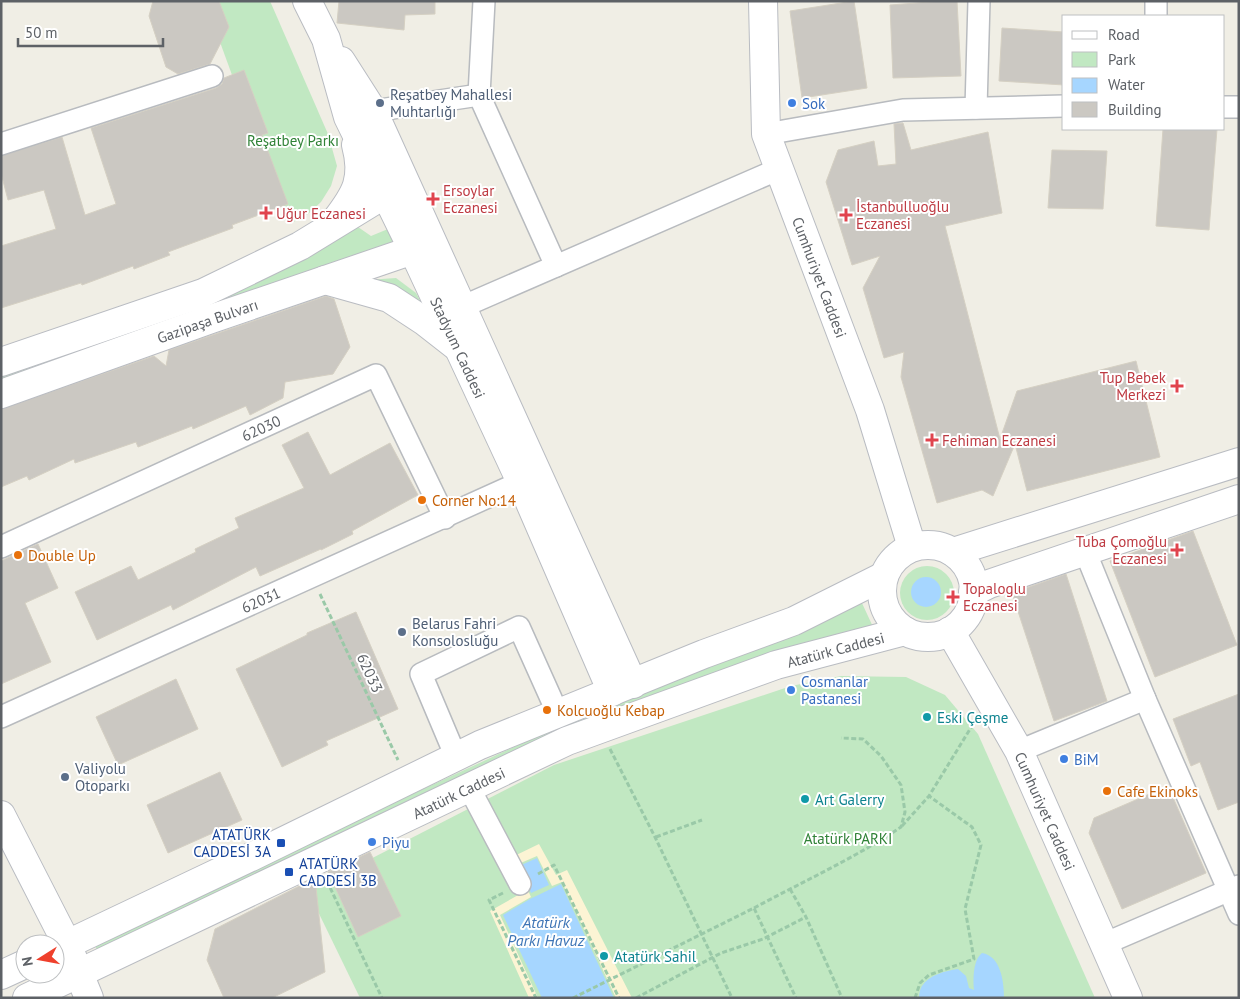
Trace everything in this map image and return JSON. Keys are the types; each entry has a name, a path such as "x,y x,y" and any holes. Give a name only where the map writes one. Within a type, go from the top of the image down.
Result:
{"main road":[{"name":"Stadyum Caddesi","path":"307,1 361,114 385,194 413,250 453,311 459,348 521,482 622,688"},
{"name":"Cumhuriyet Caddesi","path":"763,1 766,134 870,410 912,547"},
{"path":"329,228 348,204 358,185 361,114"},
{"path":"361,114 453,311 622,688"},
{"name":"Gazipaşa Bulvarı","path":"1,362 202,293 300,246 385,194"},
{"name":"Gazipaşa Bulvarı","path":"1,394 413,250"},
{"path":"325,280 389,298 424,321 459,348"},
{"path":"953,552 1239,462"},
{"path":"973,592 989,584 1239,499"},
{"path":"940,546 953,552 962,560 972,581 973,592 970,608 962,621 950,631 935,636 920,636 905,631 893,621 885,608 882,592 884,576 890,564 900,554 912,547 940,546"},
{"path":"65,945 480,746 704,654 794,621 884,576"},
{"name":"Atatürk Caddesi","path":"27,998 85,980 290,872 567,741 776,665 905,631"},
{"name":"Cumhuriyet Caddesi","path":"950,631 1019,750 1128,998"},
{"path":"1,815 55,934"},
{"path":"65,952 85,980 102,998"},
{"path":"1,976 15,969"}],"street":[{"path":"484,1 479,95 556,266"},
{"path":"976,108 979,1"},
{"path":"1156,1 1156,15"},
{"path":"1,144 212,76"},
{"path":"361,114 479,95"},
{"path":"766,134 903,110 1062,106"},
{"path":"1225,106 1239,107"},
{"path":"453,311 779,169"},
{"name":"62030","path":"1,547 376,375 445,518"},
{"name":"62031","path":"1,717 445,518 521,482"},
{"path":"1085,551 1145,698 1234,888 1239,914"},
{"path":"456,757 421,674 519,627 558,714"},
{"path":"1019,750 1145,698"},
{"path":"474,797 520,884"},
{"path":"1104,944 1234,888"}],"path":[{"name":"62033","path":"318,589 402,767"},
{"path":"573,998 834,868 902,827 929,796 979,714"},
{"path":"841,738 863,739 882,756 901,785 905,812 902,827"},
{"path":"607,742 732,998"},
{"path":"915,998 920,983 929,975 974,959 965,908 981,845 972,827 929,796"},
{"path":"655,837 702,820"},
{"path":"554,865 620,998"},
{"path":"325,877 382,998"},
{"path":"790,889 806,917 842,998"},
{"path":"489,900 536,998"},
{"path":"754,908 796,998"},
{"path":"636,998 721,953 768,937 806,917"}],"green space":[{"name":"Reşatbey Parkı","path":"205,1 270,1 328,134 337,166 331,186 321,202 308,214 290,224 259,149"},
{"path":"358,227 371,236 388,229 394,241 209,309 1,382 1,374 205,302"},
{"path":"396,278 416,293 428,315 352,281"},
{"path":"927,566 937,568 946,574 952,583 954,593 952,603 946,612 937,618 927,620 917,618 908,612 902,603 900,593 902,583 908,574 917,568"},
{"path":"861,601 874,629 716,672 544,740 97,950 93,942 542,734"},
{"name":"Atatürk PARKI","path":"841,676 906,677 945,695 978,734 1095,998 360,998 308,891 554,765 791,686"}],"sand":[{"name":"Atatürk Sahil","path":"539,844 556,875 567,870 632,998 616,998 562,882 552,886 537,856 516,865 531,897 500,915 538,998 529,998 490,911 520,894 504,861"}],"water":[{"path":"926,577 932,578 940,586 940,598 932,606 926,607 920,606 912,598 911,592 912,586 920,578"},
{"name":"Atatürk Parkı Havuz","path":"537,858 549,885 531,893 519,866"},
{"name":"Atatürk Parkı Havuz","path":"561,884 614,998 542,998 503,915"},
{"path":"982,953 988,955 997,964 1002,978 1004,998 919,998 921,987 933,976 958,969 966,976 969,988 974,990 975,965"}],"building":[{"path":"153,1 219,1 229,27 210,64 178,74 166,67 149,16"},
{"path":"339,1 435,1 435,14 405,15 404,30 337,23"},
{"path":"854,1 867,88 802,98 790,11"},
{"path":"957,1 961,76 893,78 890,5"},
{"path":"1002,28 1062,32 1062,85 999,81"},
{"path":"244,70 268,133 262,135 288,204 232,225 233,228 168,252 170,255 134,269 133,266 82,285 81,283 1,308 1,246 56,229 44,190 8,200 1,173 1,156 62,137 85,215 116,204 91,128 216,88 222,84 224,78"},
{"path":"903,123 911,150 988,132 1002,213 945,226 1000,439 1017,391 1136,361 1160,457 1027,491 1015,444 993,496 982,490 937,503 901,377 904,352 884,358 863,288 880,256 852,265 826,182 838,150 874,141 878,166 896,164 894,124"},
{"path":"1163,130 1217,130 1209,230 1156,226"},
{"path":"1052,150 1107,151 1103,209 1048,208"},
{"path":"326,296 334,299 350,347 333,374 285,382 283,398 250,415 246,406 193,429 192,426 138,447 136,442 75,463 74,459 29,480 27,476 1,487 1,409 154,356 166,366 169,350"},
{"path":"308,432 330,475 390,443 418,495 352,531 353,534 321,550 260,576 256,567 173,610 171,605 97,640 75,592 131,566 138,580 196,552 195,549 239,528 235,518 304,488 282,445"},
{"path":"1193,531 1237,645 1155,677 1110,561"},
{"path":"38,544 58,588 25,603 51,662 1,684 1,561"},
{"path":"1066,574 1107,701 1054,721 1012,593"},
{"path":"356,612 398,709 326,741 328,745 282,767 236,669 307,635 307,633"},
{"path":"176,679 198,729 118,765 96,717"},
{"path":"1239,694 1239,802 1218,810 1200,762 1191,766 1173,719"},
{"path":"220,772 242,820 168,853 147,805"},
{"path":"1168,786 1206,873 1122,909 1089,833 1094,818"},
{"path":"370,852 401,916 358,937 328,872"},
{"path":"315,878 325,972 272,998 224,998 207,960 215,929"}],"place":[{"name":"Reşatbey Mahallesi Muhtarlığı","path":"380,103"},
{"name":"Sok","path":"792,103"},
{"name":"Ersoylar Eczanesi","path":"433,199"},
{"name":"Uğur Eczanesi","path":"266,213"},
{"name":"İstanbulluoğlu Eczanesi","path":"846,215"},
{"name":"Tup Bebek Merkezi","path":"1177,386"},
{"name":"Fehiman Eczanesi","path":"932,440"},
{"name":"Corner No:14","path":"422,500"},
{"name":"Tuba Çomoğlu Eczanesi","path":"1177,550"},
{"name":"Double Up","path":"18,555"},
{"name":"Topaloglu Eczanesi","path":"953,597"},
{"name":"Belarus Fahri Konsolosluğu","path":"402,632"},
{"name":"Cosmanlar Pastanesi","path":"791,690"},
{"name":"Kolcuoğlu Kebap","path":"547,710"},
{"name":"Eski Çeşme","path":"927,717"},
{"name":"BiM","path":"1064,759"},
{"name":"Valiyolu Otoparkı","path":"65,777"},
{"name":"Cafe Ekinoks","path":"1107,791"},
{"name":"Art Galerry","path":"805,799"},
{"name":"Piyu","path":"372,842"},
{"name":"ATATÜRK CADDESİ 3A","path":"281,843"},
{"name":"ATATÜRK CADDESİ 3B","path":"289,872"},
{"name":"Atatürk Sahil","path":"604,956"}]}
